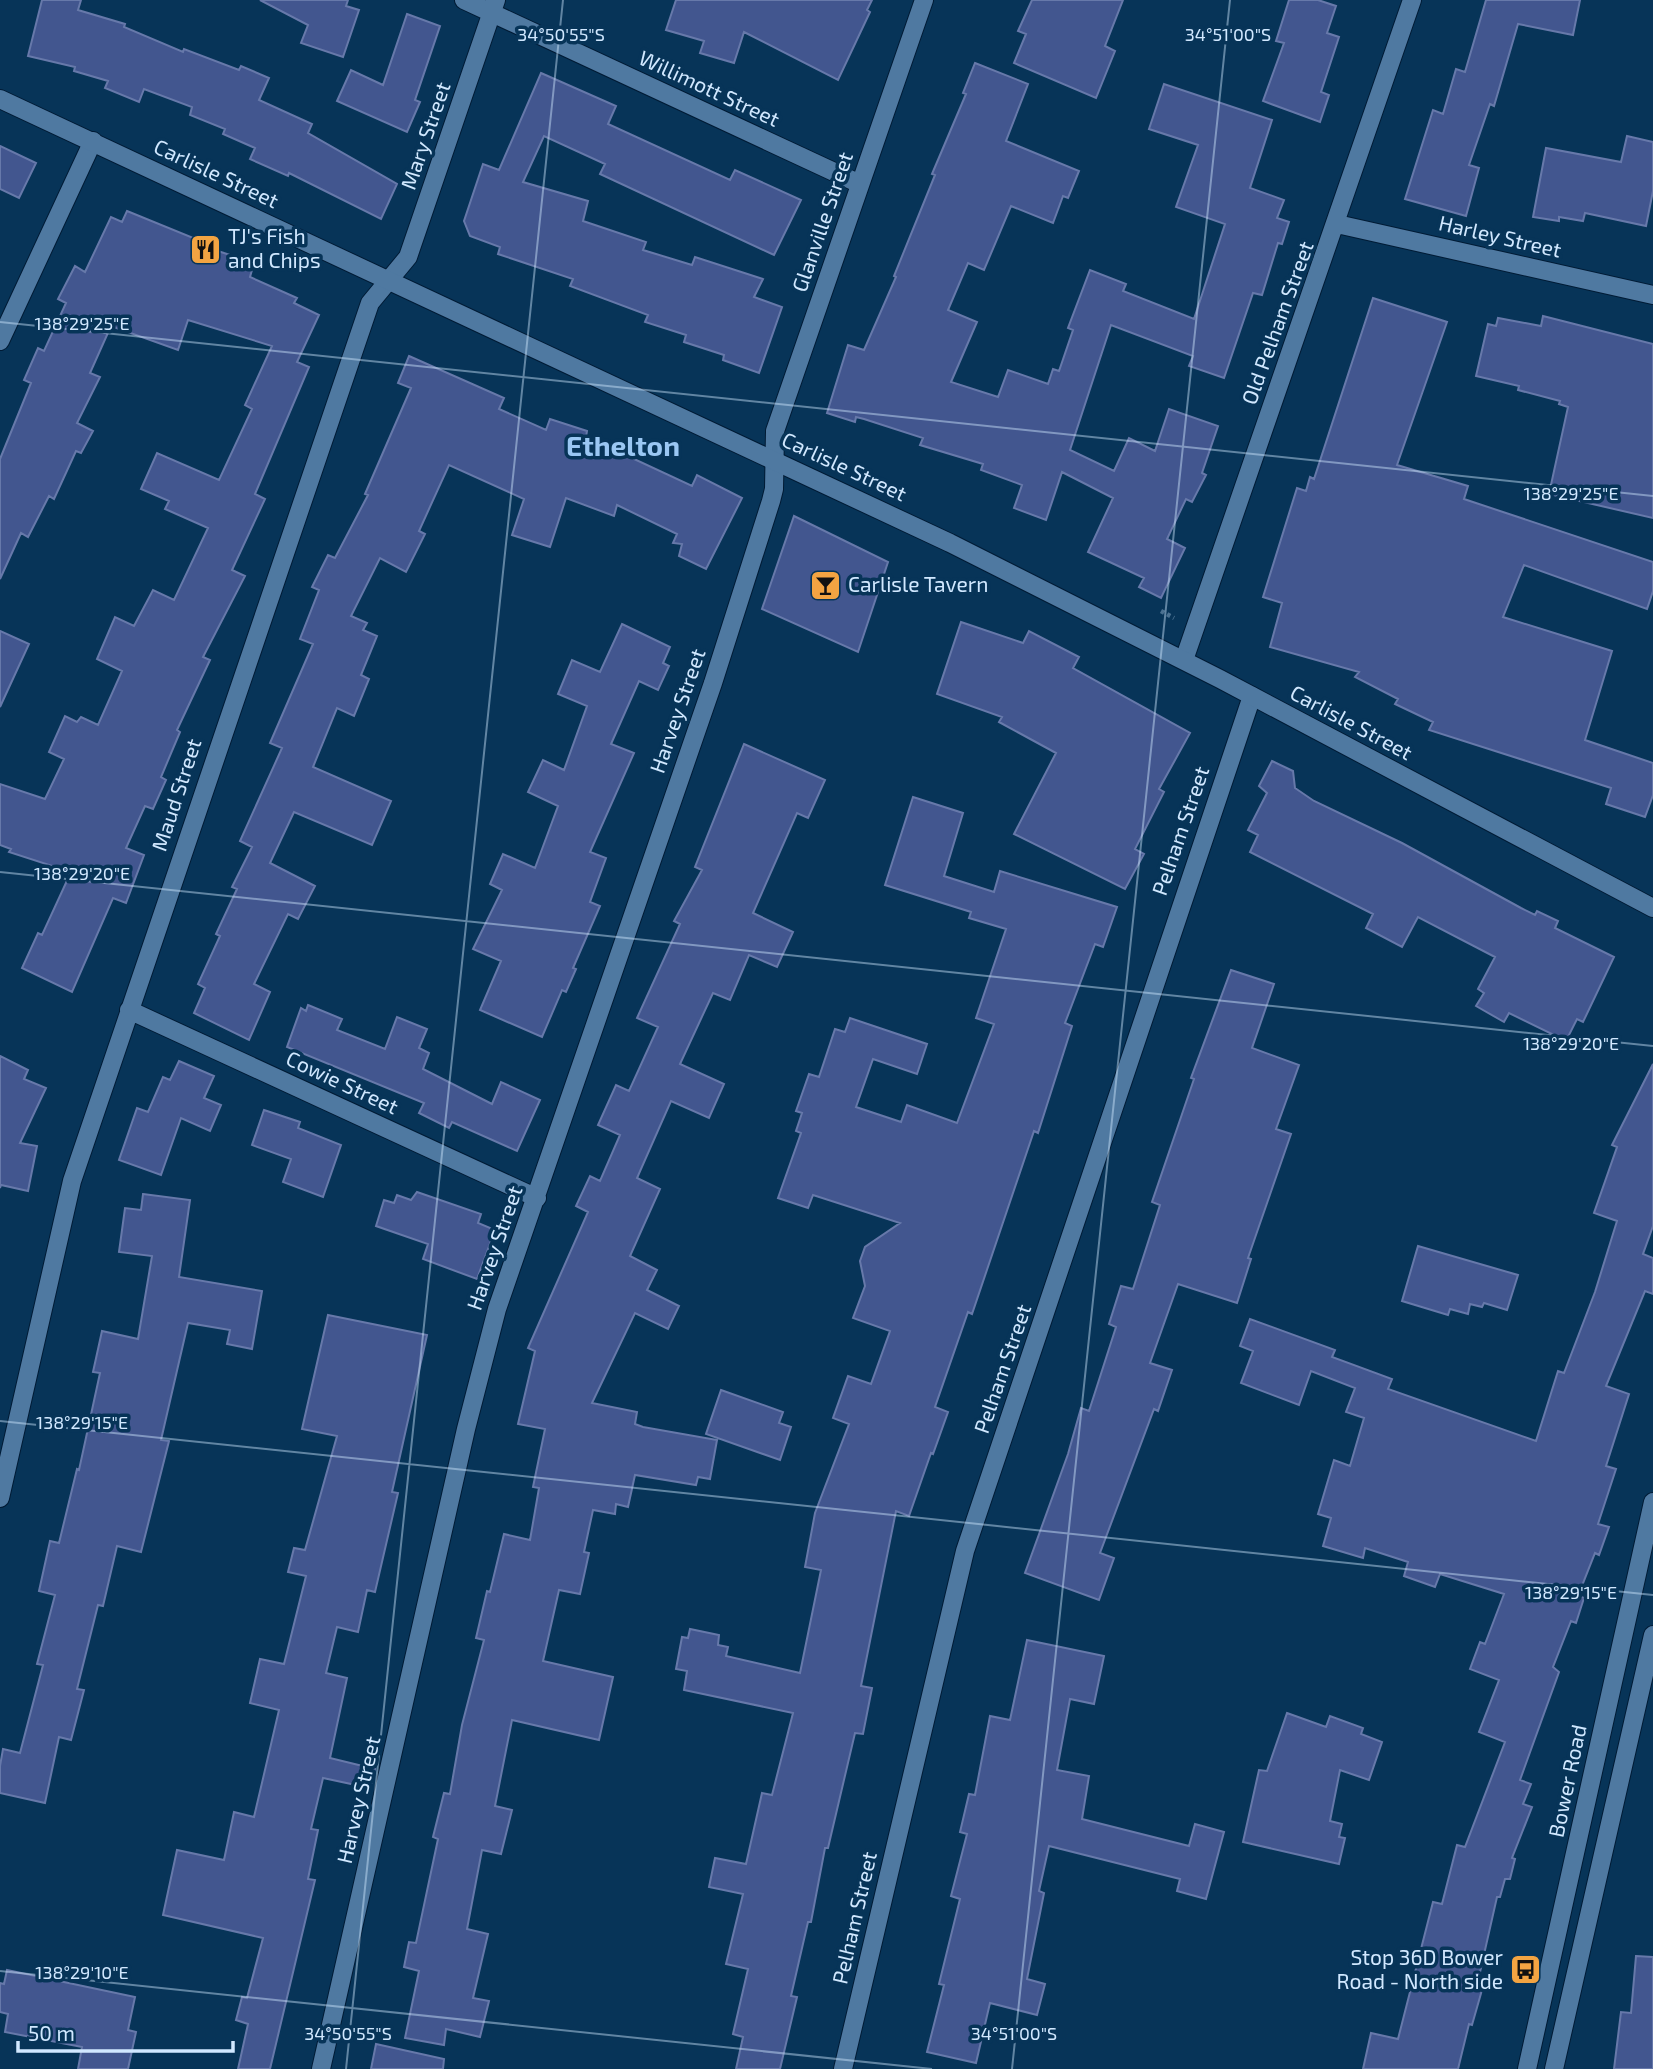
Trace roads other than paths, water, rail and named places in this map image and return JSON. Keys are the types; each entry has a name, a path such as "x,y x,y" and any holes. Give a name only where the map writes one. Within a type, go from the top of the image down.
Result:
{"street":[{"name":"Willimott Street","path":"464,0 494,7 860,184"},
{"name":"Glanville Street","path":"775,459 775,431 924,0"},
{"name":"Old Pelham Street","path":"1184,660 1337,224 1412,0"},
{"name":"Mary Street","path":"388,281 408,257 494,7"},
{"name":"Carlisle Street","path":"0,99 775,459 1184,660 1653,908"},
{"path":"0,341 93,141"},
{"name":"Harley Street","path":"1337,224 1653,295"},
{"name":"Maud Street","path":"0,1498 72,1181 369,303 388,281"},
{"name":"Harvey Street","path":"321,2069 466,1429 497,1309 717,670 774,489 775,459"},
{"name":"Pelham Street","path":"843,2069 965,1551 1252,696"},
{"name":"Cowie Street","path":"129,1010 537,1198"},
{"name":"Bower Road","path":"1527,2069 1653,1502"},
{"path":"1554,2069 1653,1635"}],"place":[{"name":"TJ's Fish and Chips","path":"205,249"},
{"name":"Carlisle Tavern","path":"825,585"},
{"name":"Stop 36D Bower Road - North side","path":"1526,1970"}],"district":[{"name":"Ethelton","path":"623,446"}]}
